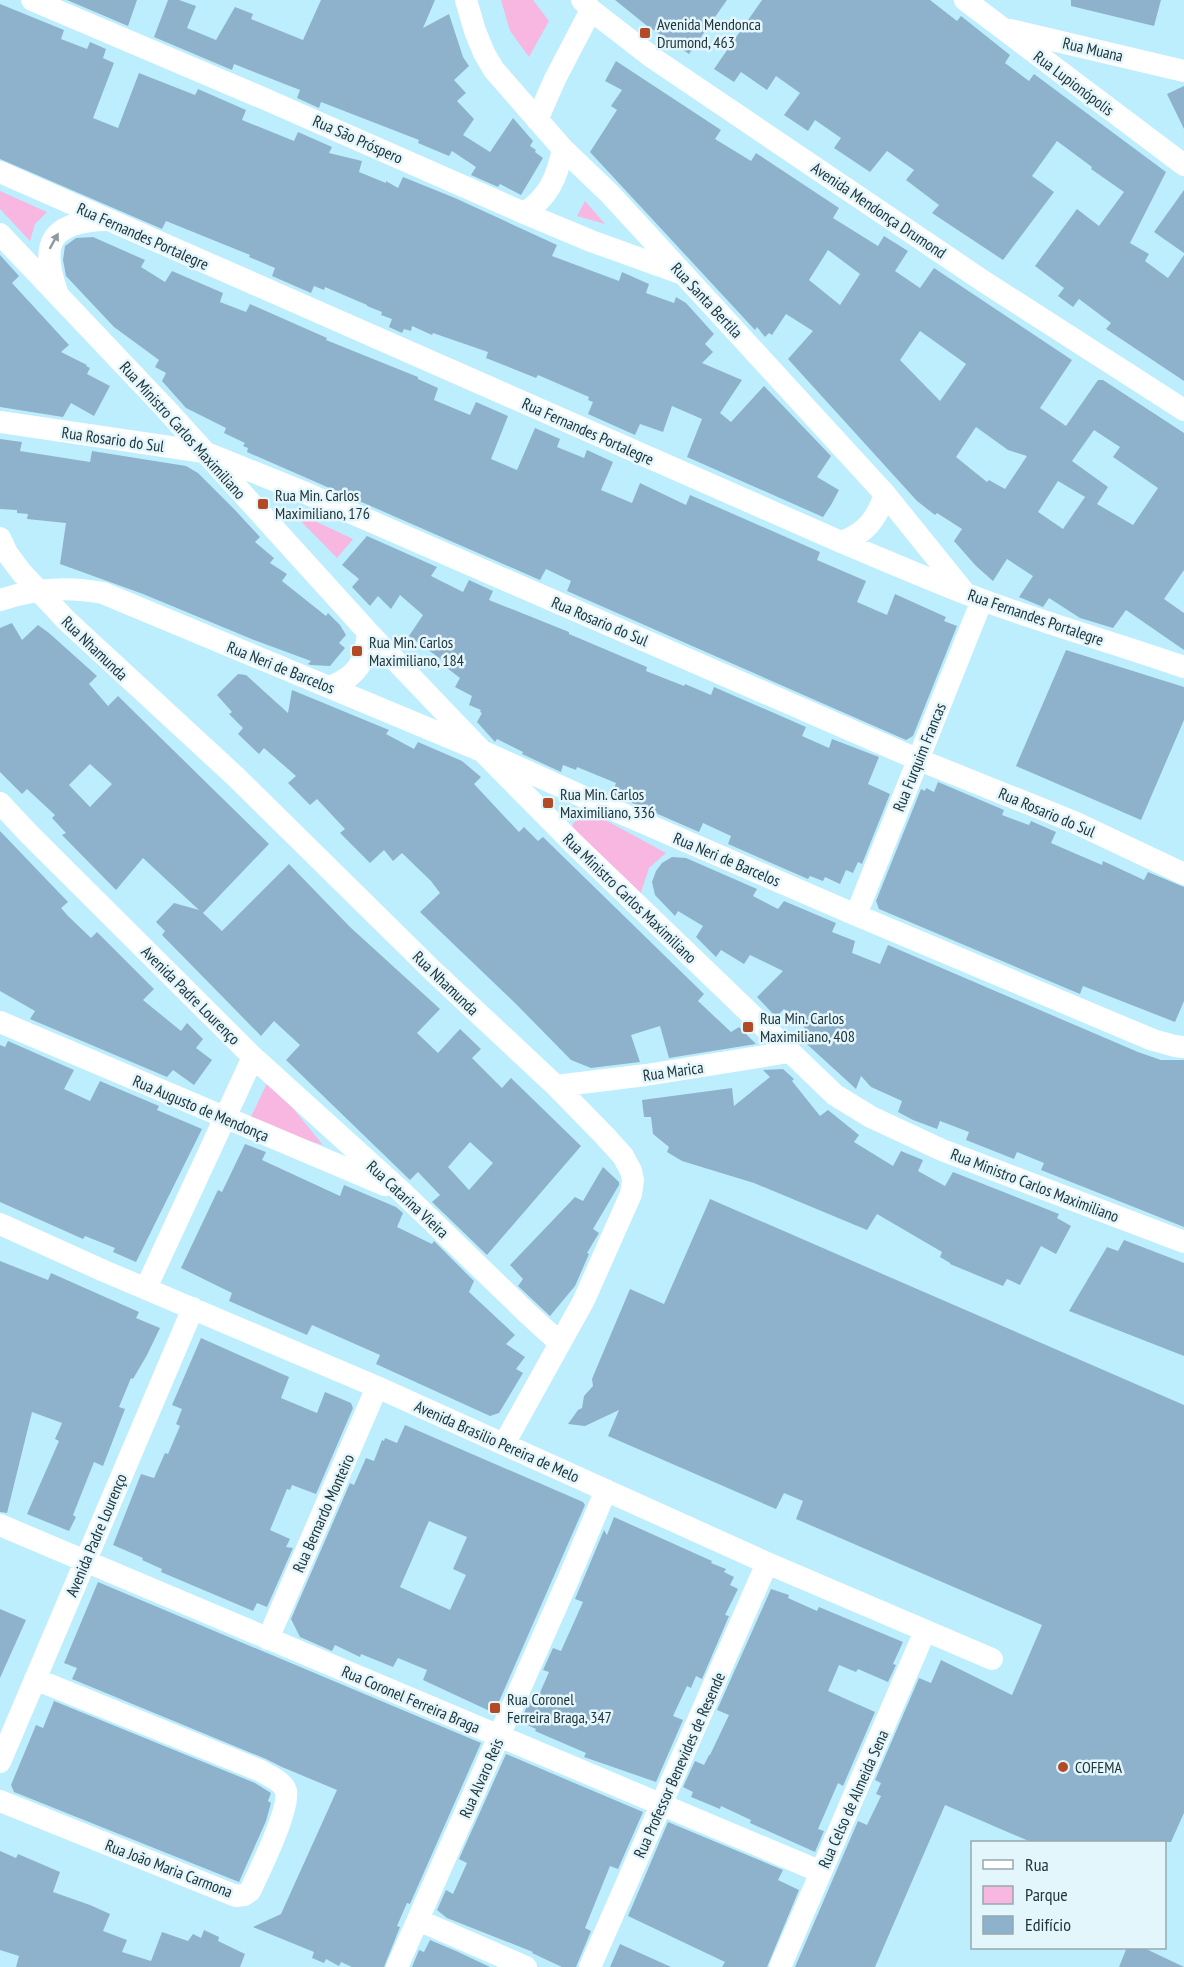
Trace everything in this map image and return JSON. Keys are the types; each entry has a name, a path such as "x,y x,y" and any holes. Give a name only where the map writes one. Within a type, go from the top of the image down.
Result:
{"street":[{"name":"Rua São Próspero","path":"32,0 524,213 591,241 685,275"},
{"name":"Rua Santa Bertila","path":"466,0 475,31 494,70 563,149 610,194 885,494 973,596"},
{"name":"Rua Lupionópolis","path":"965,0 1184,165"},
{"path":"537,120 587,5"},
{"name":"Avenida Mendonça Drumond","path":"587,5 653,58 983,281 1184,410"},
{"name":"Rua Muana","path":"1001,27 1184,71"},
{"path":"524,213 537,205 553,183 559,169 563,149"},
{"name":"Rua Fernandes Portalegre","path":"0,172 841,542 973,596 1079,634 1184,667"},
{"path":"58,297 50,269 51,242 61,230 75,223 106,220"},
{"name":"Rua Ministro Carlos Maximiliano","path":"0,234 164,407 368,632 482,751 574,844 835,1095 856,1110 942,1150 1184,1242"},
{"name":"Rua Rosario do Sul","path":"0,422 204,452 318,498 918,759 1074,822 1184,874"},
{"path":"841,542 852,538 867,527 880,508 885,494"},
{"name":"Rua Nhamunda","path":"0,538 7,553 36,590 128,679 236,777 433,971 556,1086 623,1156 633,1180 631,1194 584,1300 504,1444"},
{"name":"Rua Neri de Barcelos","path":"36,590 79,588 103,592 137,605 215,640 482,751 856,915 1153,1040 1184,1047"},
{"path":"0,600 36,590"},
{"name":"Rua Furquim Francas","path":"856,915 918,759 973,596"},
{"path":"330,687 343,681 362,663 368,632"},
{"name":"Avenida Padre Lourenço","path":"0,803 253,1057 146,1288"},
{"name":"Rua Augusto de Mendonça","path":"0,1022 402,1192"},
{"name":"Rua Marica","path":"556,1086 646,1075 789,1052"},
{"name":"Rua Catarina Vieira","path":"253,1057 402,1192 560,1343"},
{"name":"Avenida Brasilio Pereira de Melo","path":"0,1224 377,1387 767,1563 992,1659"},
{"name":"Avenida Padre Lourenço","path":"0,1762 193,1308"},
{"name":"Rua Bernardo Monteiro","path":"268,1639 377,1387"},
{"name":"Rua Alvaro Reis","path":"397,1967 606,1490"},
{"name":"Rua Coronel Ferreira Braga","path":"0,1525 821,1872"},
{"name":"Rua Professor Benevides de Resende","path":"590,1967 767,1563"},
{"name":"Rua Celso de Almeida Sena","path":"780,1967 926,1631"},
{"name":"Rua João Maria Carmona","path":"0,1801 236,1896 250,1891 283,1814 286,1790 283,1785 261,1771 35,1679"},
{"path":"418,1920 526,1967"}],"green space":[{"path":"501,0 533,0 549,21 529,57 510,31"},
{"path":"0,191 47,212 35,224 30,241 0,209"},
{"path":"585,201 605,224 577,216"},
{"path":"289,509 353,539 337,558"},
{"path":"583,808 666,853 649,868 640,895 568,833"},
{"path":"269,1079 323,1145 248,1123"}],"building":[{"path":"67,0 137,0 128,26"},
{"path":"168,0 179,0 196,6 187,28 216,40 235,7 253,14 251,19 303,40 321,0 435,0 423,28 449,14 463,57 469,66 454,80 466,93 457,101 474,119 463,135 490,152 513,118 533,141 530,146 543,158 521,195 500,184 498,187 471,175 476,167 452,151 449,156 418,143 419,140 321,102 319,108 297,98 300,90 234,64 232,70 154,37"},
{"path":"615,0 727,0 689,54 646,25"},
{"path":"762,0 930,0 957,21 961,16 1010,55 1005,63 1029,81 1034,74 1166,172 1130,243 1149,254 1145,261 1168,278 1184,255 1184,381 1106,329 1111,323 1079,299 1073,307 1058,296 1064,288 1035,266 1077,209 1099,226 1124,192 1057,141 1032,176 1054,192 1003,260 932,213 939,205 906,180 914,170 887,151 870,172 834,148 841,138 815,120 808,131 784,115 800,93 776,76 767,90 741,72 734,82 714,69"},
{"path":"1071,0 1161,0 1154,26 1071,6"},
{"path":"0,4 64,30 61,39 87,49 90,42 106,49 103,58 114,63 93,118 118,128 139,73 195,95 198,89 246,110 242,120 294,141 298,132 332,147 329,153 362,161 359,172 386,183 386,181 398,188 403,177 557,245 552,256 619,281 622,272 649,284 646,293 674,303 676,297 686,303 714,334 705,344 713,352 702,363 742,380 720,413 731,422 764,386 831,456 817,477 839,490 831,505 823,517 687,457 702,419 672,406 663,432 640,424 635,435 588,414 593,402 588,400 589,397 538,375 536,378 486,358 488,352 433,333 432,335 412,326 411,331 404,329 402,333 389,327 392,319 381,315 382,312 367,305 325,287 324,290 314,286 311,293 272,276 275,268 249,257 250,255 166,221 162,229 0,159"},
{"path":"616,61 721,130 715,139 751,161 756,153 839,208 833,218 878,246 884,236 908,251 895,271 920,288 934,268 1072,360 1040,408 1066,426 1098,380 1103,380 1184,433 1184,570 1164,599 1184,613 1184,650 1126,610 1113,628 1080,618 1049,598 1043,607 1019,597 1033,576 1007,559 993,581 976,566 954,541 962,529 937,513 935,515 917,501 788,359 813,331 786,314 772,335 769,333 765,337 757,327 755,330 590,152 617,110 611,106 622,90 605,81","holes":["828,250 860,274 840,305 809,280","920,331 966,364 940,401 900,360","976,427 1008,450 1027,456 1005,489 989,480 987,482 956,457","1094,430 1120,447 1113,457 1158,488 1133,525 1097,504 1108,487 1072,461","1058,481 1097,504 1085,497 1063,529 1038,512"]},
{"path":"1184,86 1184,129 1167,94"},
{"path":"1184,190 1184,253 1154,232"},
{"path":"93,237 145,260 141,267 165,282 172,271 223,293 220,302 246,312 250,304 327,338 326,340 418,377 438,388 434,400 470,415 476,402 508,416 491,459 517,470 535,428 560,439 557,447 584,458 587,450 613,462 601,490 632,503 640,483 686,505 690,495 820,552 817,560 866,581 857,602 887,615 895,594 946,617 944,621 957,626 913,736 906,740 567,591 571,581 546,569 540,580 247,452 248,448 243,446 245,443 224,433 226,428 186,408 162,381 166,373 155,367 159,360 114,327 66,276 63,260 65,246 76,238"},
{"path":"0,255 19,276 12,283 69,345 61,352 87,365 90,368 87,374 110,386 94,416 71,403 63,417 0,407"},
{"path":"0,439 22,442 20,451 90,462 92,451 186,466 198,473 260,537 255,542 274,558 270,563 287,574 282,581 326,616 328,613 340,625 346,635 339,643 345,648 330,666 311,665 308,664 311,661 143,594 60,564 66,523 27,519 28,514 17,513 17,510 0,509"},
{"path":"367,536 437,567 431,576 463,592 469,580 493,591 489,600 647,667 646,671 711,695 714,687 806,727 802,736 829,748 832,739 879,757 868,784 890,794 862,864 858,862 853,873 846,870 840,884 825,877 823,881 810,876 808,879 728,844 731,836 703,823 699,832 612,794 616,783 577,767 576,770 563,765 561,772 522,754 523,752 497,739 495,742 477,722 482,713 481,710 469,705 472,696 455,687 460,678 447,668 449,665 409,636 423,615 400,595 391,609 378,596 370,606 352,587 359,579 342,565"},
{"path":"12,623 22,640 38,625 49,633 97,676 89,684 108,706 118,696 269,844 203,913 222,931 289,864 350,927 440,1009 417,1033 438,1053 460,1029 481,1049 472,1058 502,1088 511,1078 581,1146 487,1255 432,1202 440,1195 418,1172 410,1180 286,1060 300,1045 274,1021 261,1036 162,935 165,931 156,922 174,903 199,910 143,858 116,890 62,835 66,833 52,818 55,815 27,789 22,794 0,772 0,628","holes":["90,764 112,784 90,807 69,785","470,1142 493,1163 469,1190 448,1167"]},
{"path":"1066,650 1184,687 1184,720 1141,820 1016,766"},
{"path":"238,674 246,675 288,713 292,690 389,730 386,734 414,749 418,742 462,761 481,777 474,784 519,832 524,827 538,841 543,837 704,994 698,1001 731,1032 739,1027 756,1044 669,1058 660,1026 631,1035 640,1062 591,1068 571,1060 420,912 440,893 431,881 402,853 393,861 384,850 370,863 340,833 345,829 317,799 310,805 288,783 296,776 264,748 259,754 238,734 243,728 229,714 232,712 217,695"},
{"path":"938,782 1004,810 1002,815 1029,825 1031,821 1056,832 1051,843 1102,865 1103,861 1144,880 1148,872 1184,887 1184,1001 1175,1022 1083,986 1080,994 879,909 876,901 921,789 925,791 926,788 934,792"},
{"path":"0,831 68,902 61,908 68,916 91,938 97,932 154,989 143,1000 181,1031 187,1023 203,1039 196,1048 212,1060 194,1085 173,1070 167,1077 30,1019 35,1011 0,991"},
{"path":"672,857 686,858 757,889 753,896 778,909 784,901 836,923 832,932 855,941 852,953 880,964 888,945 1138,1052 1161,1060 1184,1060 1184,1227 1041,1170 1044,1163 1017,1152 1014,1159 966,1140 969,1132 940,1121 937,1129 913,1120 898,1112 902,1101 871,1087 861,1076 856,1089 798,1036 805,1028 784,1009 776,1017 757,997 783,971 750,955 744,964 721,950 716,957 696,937 703,926 678,911 675,916 655,895 652,882 656,871 662,863"},
{"path":"8,1041 74,1070 64,1089 90,1101 100,1081 159,1106 157,1110 202,1129 136,1262 113,1252 115,1248 85,1236 83,1239 0,1202 0,1045 5,1047"},
{"path":"783,1069 794,1079 792,1081 820,1116 828,1110 859,1135 854,1142 893,1166 901,1151 923,1160 918,1171 945,1186 953,1172 1059,1214 1057,1218 1071,1226 1056,1254 1041,1246 1020,1285 1007,1279 1003,1286 950,1264 940,1257 942,1252 877,1214 867,1230 754,1183 682,1161 667,1152 669,1147 653,1134 651,1117 644,1117 642,1100 732,1088 734,1106 770,1077 763,1070"},
{"path":"245,1144 266,1152 262,1160 340,1196 344,1185 396,1207 403,1213 397,1227 432,1244 434,1241 474,1281 469,1292 515,1335 506,1344 525,1357 516,1369 523,1373 499,1413 490,1416 376,1364 380,1355 312,1325 307,1335 229,1301 232,1293 181,1268 218,1190 222,1192"},
{"path":"603,1167 619,1182 619,1185 593,1229 599,1233 587,1253 589,1254 575,1286 550,1316 518,1286 523,1279 510,1265 575,1197 583,1201"},
{"path":"710,1199 1184,1405 1184,1813 1171,1842 1029,1841 945,1805 875,1967 795,1967 858,1821 867,1825 881,1796 876,1794 881,1783 875,1780 919,1678 931,1683 941,1660 1012,1695 1042,1625 796,1519 803,1501 784,1493 776,1509 608,1436 619,1410 585,1426 568,1424 582,1408 584,1396 593,1386 592,1379 630,1289 664,1304"},
{"path":"1124,1240 1184,1263 1184,1356 1069,1311 1107,1247 1118,1251"},
{"path":"0,1261 48,1280 51,1273 139,1312 136,1318 160,1328 147,1355 133,1379 131,1378 119,1407 125,1409 103,1466 94,1462 73,1515 76,1517 69,1531 27,1514 59,1441 55,1439 62,1423 32,1412 7,1513 0,1512"},
{"path":"201,1338 289,1377 281,1398 317,1413 325,1392 351,1403 353,1408 316,1494 292,1485 290,1490 287,1489 270,1530 290,1539 286,1547 293,1548 267,1607 257,1603 253,1611 161,1572 162,1569 142,1560 143,1558 113,1545 141,1474 154,1478 180,1426 176,1424 182,1409 172,1405"},
{"path":"405,1425 583,1502 585,1505 494,1713 423,1680 427,1670 398,1658 393,1667 361,1654 360,1657 335,1645 332,1651 300,1637 291,1619 350,1483 354,1485 366,1458 374,1461 382,1440 384,1441 385,1438 397,1443","holes":["429,1521 467,1537 453,1569 466,1575 450,1610 400,1587"]},
{"path":"614,1517 726,1569 724,1572 734,1577 730,1585 738,1589 725,1615 729,1616 702,1679 696,1676 691,1688 687,1686 673,1716 683,1720 656,1782 584,1757 586,1753 535,1731 536,1729 523,1723 522,1718 529,1701 535,1704 549,1672 543,1670 553,1648 561,1651 583,1602 575,1599 604,1530 607,1535"},
{"path":"98,1582 481,1743 410,1904 407,1903 397,1926 400,1927 384,1967 352,1967 341,1962 339,1966 326,1959 324,1963 312,1958 314,1952 253,1927 281,1914 337,1790 72,1679 77,1668 64,1663"},
{"path":"771,1589 789,1595 788,1598 817,1611 819,1607 903,1642 888,1682 858,1669 856,1672 839,1665 828,1691 875,1712 843,1786 838,1783 818,1829 824,1831 815,1852 750,1823 751,1820 721,1806 720,1809 691,1797 693,1792 683,1787 695,1761 704,1765 729,1715 717,1710"},
{"path":"0,1609 26,1620 0,1678"},
{"path":"54,1701 255,1783 271,1793 266,1821 239,1882 14,1792 11,1785 36,1725 43,1728"},
{"path":"506,1754 643,1812 618,1869 610,1866 585,1928 591,1931 576,1967 562,1967 533,1952 447,1918 437,1910 446,1890 453,1894 467,1863 459,1859"},
{"path":"668,1822 783,1870 778,1880 799,1890 767,1967 722,1967 725,1962 628,1916"},
{"path":"0,1851 16,1858 18,1854 60,1872 53,1892 110,1914 103,1931 127,1940 122,1952 151,1961 162,1932 188,1941 193,1934 201,1938 204,1930 219,1937 218,1941 245,1954 240,1967 16,1967 19,1956 0,1950"},
{"path":"430,1940 490,1967 412,1967 419,1950 424,1952"},
{"path":"620,1944 671,1967 610,1967"},
{"path":"1126,1949 1146,1949 1184,1967 1119,1967"}],"place":[{"name":"Avenida Mendonca Drumond, 463","path":"645,33"},
{"name":"Rua Min. Carlos Maximiliano, 176","path":"263,504"},
{"name":"Rua Min. Carlos Maximiliano, 184","path":"357,651"},
{"name":"Rua Min. Carlos Maximiliano, 336","path":"548,803"},
{"name":"Rua Min. Carlos Maximiliano, 408","path":"748,1027"},
{"name":"Rua Coronel Ferreira Braga, 347","path":"495,1708"},
{"name":"COFEMA","path":"1063,1767"}]}
